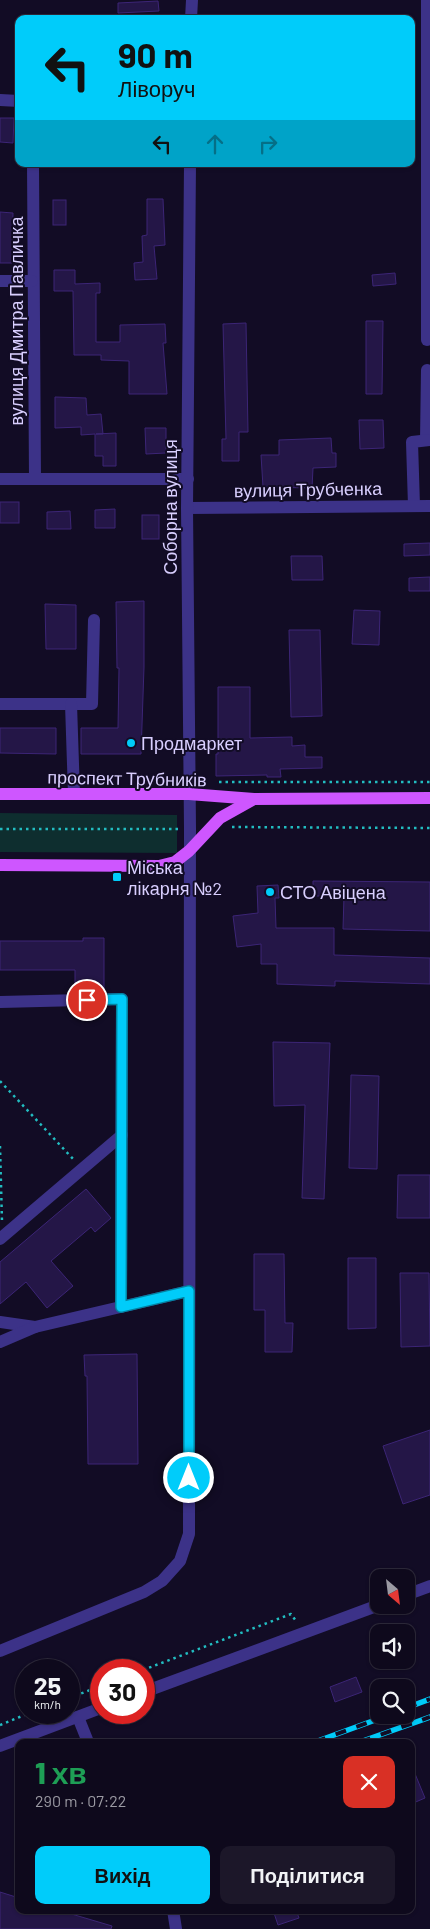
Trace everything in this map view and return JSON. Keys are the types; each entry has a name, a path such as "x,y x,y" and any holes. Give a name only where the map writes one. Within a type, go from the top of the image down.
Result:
{"main road":[{"name":"проспект Трубників","path":"0,794 189,794 254,799 430,798"},
{"name":"проспект Трубників","path":"0,865 159,866 174,862 189,851 220,818 254,799"}],"street":[{"path":"192,0 192,15"},
{"path":"427,0 427,340"},
{"path":"0,100 15,102"},
{"name":"вулиця Дмитра Павличка","path":"33,167 32,281 35,479"},
{"name":"Соборна вулиця","path":"0,1651 144,1592 162,1581 180,1561 190,1534 190,828 187,508 190,167"},
{"path":"0,281 32,281"},
{"path":"414,506 412,442 428,440 427,370"},
{"path":"0,479 188,478"},
{"name":"вулиця Трубченка","path":"187,508 430,506"},
{"path":"0,704 92,704 94,620"},
{"path":"71,704 74,794"},
{"path":"0,1002 122,999 121,1307"},
{"path":"1,1238 122,1135"},
{"path":"0,1342 35,1327 189,1291"},
{"path":"0,1322 35,1327"},
{"path":"415,1592 430,1586"},
{"path":"155,1688 370,1608"},
{"path":"80,1722 87,1739"},
{"path":"19,1739 59,1724"},
{"path":"0,1746 15,1740"},
{"path":"174,1914 176,1929"}],"path":[{"path":"211,827 430,828"},
{"path":"0,829 190,828"},
{"path":"0,1081 82,1169"},
{"path":"0,1146 1,1238"},
{"path":"155,1665 291,1614 303,1633"},
{"path":"0,1725 15,1719"}],"green space":[{"path":"0,813 177,815 177,853 0,852"}],"building":[{"path":"158,1 159,11 118,13 118,3"},
{"path":"0,118 14,118 13,143 0,142"},
{"path":"147,199 163,199 165,245 154,246 157,279 135,280 134,263 143,262 142,236 147,235"},
{"path":"53,200 66,200 66,225 53,225"},
{"path":"0,212 13,213 12,263 0,263"},
{"path":"54,270 75,270 75,284 100,283 100,293 96,293 96,342 120,342 120,325 165,324 166,343 163,343 167,394 129,394 129,361 101,360 101,355 74,355 73,291 54,291"},
{"path":"395,273 396,284 373,286 372,275"},
{"path":"366,321 383,321 382,394 366,394"},
{"path":"246,323 248,432 239,432 239,461 222,461 222,439 226,439 223,324"},
{"path":"55,397 86,398 87,415 101,414 103,434 116,433 116,466 103,466 103,456 95,456 95,434 81,435 81,427 55,428"},
{"path":"359,420 383,420 384,448 360,449"},
{"path":"145,428 166,428 166,453 146,454"},
{"path":"331,438 332,453 336,453 336,467 313,468 312,488 263,487 261,455 279,455 279,440"},
{"path":"0,502 19,502 19,523 0,523"},
{"path":"115,509 115,528 95,528 95,510"},
{"path":"70,511 71,529 47,529 47,512"},
{"path":"142,515 159,515 159,539 142,539"},
{"path":"430,543 430,555 404,556 404,544"},
{"path":"291,556 322,556 323,580 292,580"},
{"path":"430,577 430,591 409,591 409,578"},
{"path":"144,601 141,754 81,754 81,728 118,728 119,668 117,668 116,602"},
{"path":"45,604 76,605 76,649 46,649"},
{"path":"354,610 380,611 379,645 352,644"},
{"path":"289,630 320,630 322,716 291,717"},
{"path":"218,687 250,687 250,738 292,737 292,746 305,745 305,757 322,757 322,768 280,769 281,777 267,777 267,775 216,776 216,754 218,754"},
{"path":"0,728 56,728 56,754 0,753"},
{"path":"313,881 430,882 430,931 343,929 344,896 313,896"},
{"path":"278,885 279,898 275,898 276,928 334,928 334,955 430,958 430,984 335,981 335,986 277,984 277,964 261,964 261,944 237,947 233,916 258,913 257,886"},
{"path":"83,938 104,938 104,991 75,992 75,970 0,970 0,941 83,941"},
{"path":"273,1042 330,1043 324,1199 302,1198 305,1105 274,1106"},
{"path":"351,1075 379,1076 377,1169 349,1168"},
{"path":"398,1175 430,1175 430,1218 397,1218"},
{"path":"86,1189 111,1218 95,1232 91,1227 51,1261 73,1286 47,1308 26,1282 0,1304 0,1262"},
{"path":"254,1254 284,1254 285,1323 293,1323 292,1352 265,1352 265,1310 254,1310"},
{"path":"348,1258 376,1258 376,1328 348,1329"},
{"path":"400,1273 429,1273 430,1346 401,1347"},
{"path":"137,1354 138,1464 88,1464 87,1376 85,1376 84,1355"},
{"path":"430,1430 430,1495 403,1504 383,1446"},
{"path":"356,1677 362,1692 335,1702 330,1687"},
{"path":"415,1774 425,1798 415,1802"},
{"path":"0,1892 15,1897 15,1914 72,1914 112,1926 111,1929 0,1929"},
{"path":"274,1914 298,1914 299,1918 278,1925"}],"railway":[{"path":"415,1705 430,1699"},
{"path":"368,1739 430,1717"},
{"path":"323,1739 370,1722"}],"place":[{"name":"Продмаркет","path":"131,743"},
{"name":"Міська лікарня №2","path":"117,877"},
{"name":"СТО Авіцена","path":"270,892"}],"route":[{"path":"87,1000 122,999 121,1307 189,1291 189,1478"}]}
